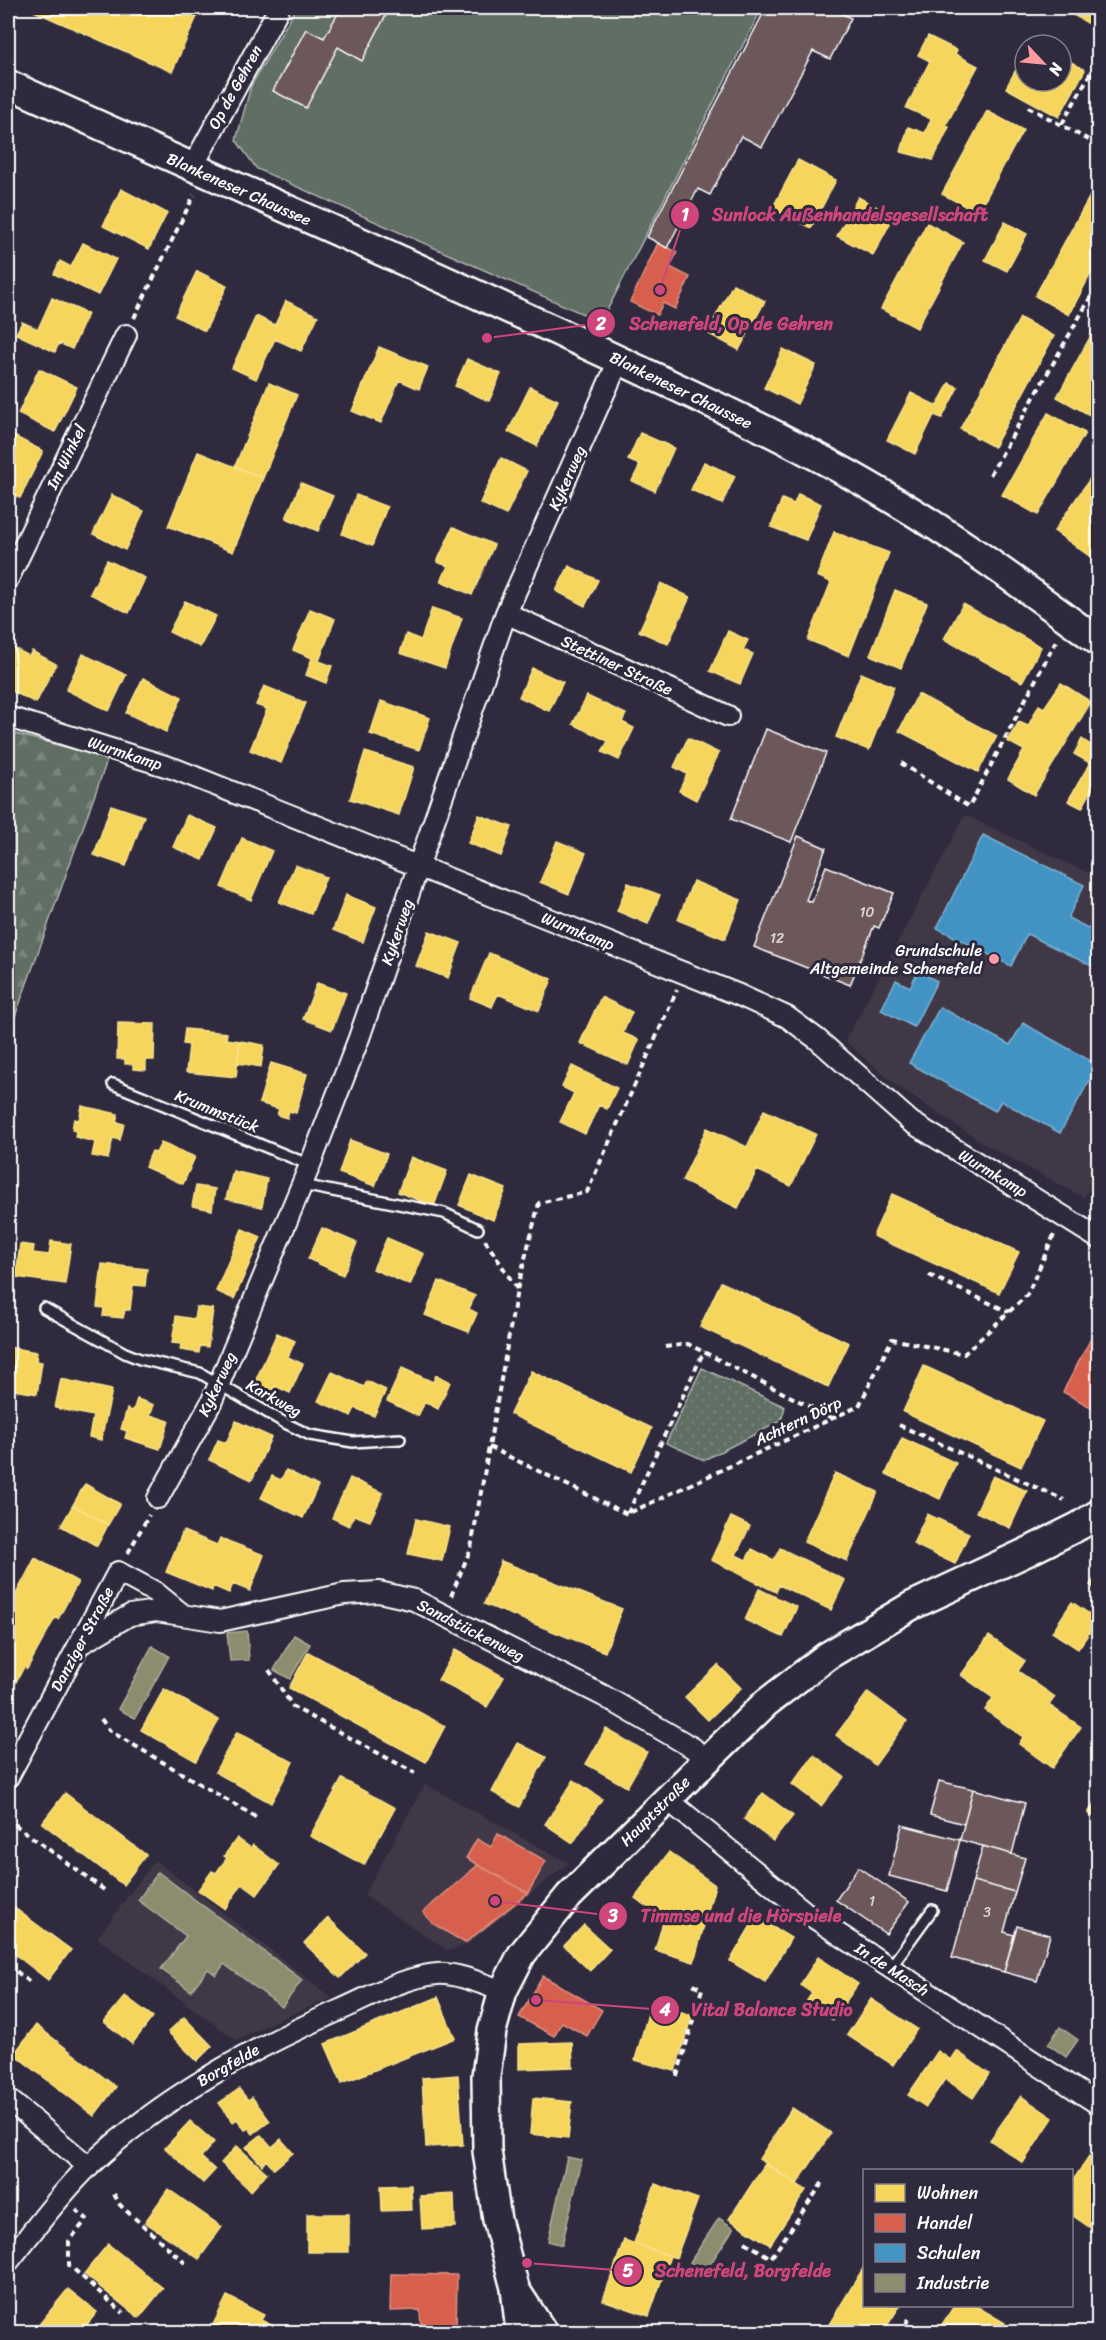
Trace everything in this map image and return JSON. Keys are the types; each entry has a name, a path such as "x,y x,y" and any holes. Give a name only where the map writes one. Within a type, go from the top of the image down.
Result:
{"main road":[{"name":"Blankeneser Chaussee","path":"8,84 194,178 619,360 787,441 896,501 999,569 1098,641"},
{"name":"Hauptstraße","path":"520,2332 515,2288 497,2220 487,2151 486,2076 492,2031 503,1991 522,1954 568,1896 766,1703 845,1643 911,1606 1029,1551 1098,1514"},
{"name":"Hauptstraße","path":"515,2288 543,2332"}],"street":[{"name":"Op de Gehren","path":"194,178 279,8"},
{"name":"Im Winkel","path":"8,579 126,335"},
{"name":"Kykerweg","path":"158,1498 219,1384 302,1185 359,1038 506,613 619,360"},
{"name":"Stettiner Straße","path":"506,613 728,716"},
{"name":"Wurmkamp","path":"8,717 175,769 684,973 787,1017 817,1039 911,1122 1098,1238"},
{"name":"Danziger Straße","path":"8,1777 118,1572 155,1592 186,1616"},
{"name":"Sandstückenweg","path":"79,1645 130,1615 156,1611 220,1620 344,1594 379,1592 414,1600 604,1696 693,1748 706,1761"},
{"name":"In de Masch","path":"667,1800 805,1912 1098,2104"},
{"name":"Borgfelde","path":"8,2262 89,2167 153,2113 233,2061 278,2037 415,1977 440,1973 479,1982 503,1991"},
{"path":"8,2099 89,2167"}],"lane":[{"name":"Krummstück","path":"113,1084 310,1165"},
{"path":"302,1185 444,1213 478,1229"},
{"name":"Karkweg","path":"44,1308 125,1353 140,1359 200,1373 285,1423 310,1435 353,1442 400,1439"},
{"path":"890,1968 932,1910"}],"path":[{"path":"1062,124 1091,72 1098,70"},
{"path":"1028,107 1098,145"},
{"path":"126,335 194,178"},
{"path":"990,475 1098,284"},
{"path":"901,763 969,807 1059,635"},
{"path":"443,1615 471,1548 517,1290 539,1203 587,1192 684,973"},
{"name":"Achtern Dörp","path":"627,1514 859,1406 892,1339 964,1354 1027,1295 1062,1215"},
{"path":"478,1229 517,1290"},
{"path":"929,1275 1009,1312"},
{"path":"665,1347 688,1344 833,1418"},
{"path":"489,1447 627,1514 704,1351"},
{"path":"899,1425 1064,1500"},
{"path":"118,1572 158,1498"},
{"path":"269,1670 293,1707 415,1773"},
{"path":"101,1719 110,1731 260,1820"},
{"path":"8,1816 18,1827 107,1892"},
{"path":"8,1965 30,1982"},
{"path":"676,2076 702,1989 693,1984"},
{"path":"745,2242 771,2258 823,2182"},
{"path":"114,2194 120,2205 185,2263"},
{"path":"75,2209 87,2219 69,2241 69,2265 123,2313"},
{"path":"900,2332 909,2319"}],"shaded area":[{"name":"Grundschule Altgemeinde Schenefeld","path":"965,815 1095,876 1098,870 1098,1171 1084,1198 986,1145 897,1086 845,1041"},
{"path":"425,1784 568,1863 467,1945 449,1951 364,1895"},
{"path":"155,1860 332,1998 236,2040 97,1938"}],"green space":[{"path":"296,8 762,8 601,322 257,169 236,140 251,86"},
{"path":"8,732 108,758 8,1036"},
{"path":"702,1368 785,1407 781,1421 704,1460 666,1443"}],"building: Wohnen":[{"path":"27,8 188,8 199,12 172,72"},
{"path":"1061,8 1098,8 1098,29"},
{"path":"928,36 957,50 955,54 978,66 946,125 949,127 933,160 901,152 908,127 925,133 931,119 906,108 930,61 918,55"},
{"path":"1073,63 1085,70 1073,92"},
{"path":"1013,75 1013,92 1006,88"},
{"path":"1015,93 1072,93 1059,117"},
{"path":"987,111 1023,130 978,213 942,194"},
{"path":"798,160 836,180 811,228 772,209"},
{"path":"1096,185 1098,186 1098,260 1069,315 1035,296"},
{"path":"121,189 167,213 149,249 103,226"},
{"path":"858,197 894,216 873,255 837,236"},
{"path":"1005,222 1027,234 1007,271 985,260"},
{"path":"927,223 963,242 917,328 881,309"},
{"path":"83,243 116,259 98,295 54,274 60,261 71,267"},
{"path":"197,271 227,286 205,331 175,316"},
{"path":"733,284 765,301 739,350 707,333"},
{"path":"52,298 88,314 72,349 59,343 55,352 16,334 22,322 38,329"},
{"path":"286,301 318,316 301,351 275,339 256,379 232,368 256,316 275,325"},
{"path":"1020,318 1054,336 994,447 960,429"},
{"path":"1098,323 1098,412 1095,418 1057,397"},
{"path":"379,347 428,367 419,389 399,380 381,423 352,411"},
{"path":"783,349 816,365 797,404 764,388"},
{"path":"467,359 501,374 489,401 455,386"},
{"path":"39,369 77,387 55,432 18,414"},
{"path":"269,383 297,395 263,478 235,466"},
{"path":"949,383 958,387 942,418 934,415 915,454 887,440 911,393 937,406"},
{"path":"530,387 558,400 537,446 508,432"},
{"path":"1048,413 1085,433 1038,515 1002,495"},
{"path":"8,433 43,451 20,498 8,492"},
{"path":"640,433 674,448 655,491 632,481 640,465 628,460"},
{"path":"198,452 263,478 233,552 168,526"},
{"path":"501,458 527,471 506,515 480,503"},
{"path":"704,462 735,476 722,504 691,490"},
{"path":"1098,467 1098,555 1095,560 1054,531"},
{"path":"301,483 333,496 318,531 286,518"},
{"path":"798,494 821,504 806,540 771,527 782,499 794,504"},
{"path":"112,495 144,511 125,550 93,534"},
{"path":"356,495 387,507 372,546 342,534"},
{"path":"453,527 494,545 472,595 441,581 448,566 437,562"},
{"path":"834,532 889,553 849,656 808,640 831,582 817,576"},
{"path":"107,560 145,578 129,613 90,594"},
{"path":"569,566 598,580 585,606 556,591"},
{"path":"661,583 690,597 668,644 639,631"},
{"path":"895,590 927,603 901,668 870,655"},
{"path":"185,601 216,616 200,647 169,632"},
{"path":"963,604 1041,647 1022,682 944,639"},
{"path":"432,608 462,618 445,668 400,653 406,634 421,640"},
{"path":"310,609 335,619 319,661 332,666 326,683 306,675 312,658 293,650"},
{"path":"728,631 748,640 743,650 753,654 740,684 710,671"},
{"path":"8,645 29,656 32,651 56,664 36,703 12,691 10,695 8,693"},
{"path":"83,654 126,675 109,711 66,690"},
{"path":"532,668 563,682 549,711 519,697"},
{"path":"861,673 894,687 869,750 836,737"},
{"path":"143,678 182,697 166,732 126,713"},
{"path":"1061,683 1091,702 1034,795 1008,779 1024,750 1007,741 1019,722 1028,726 1039,705 1044,708"},
{"path":"264,686 306,703 281,763 250,750 267,709 256,705"},
{"path":"918,694 997,736 978,772 899,731"},
{"path":"587,696 626,714 622,722 634,728 619,760 602,752 608,741 573,724"},
{"path":"381,701 430,718 419,750 370,734"},
{"path":"688,738 719,753 696,800 679,791 687,774 674,767"},
{"path":"1082,739 1098,750 1098,779 1082,808 1068,801 1090,763 1074,754"},
{"path":"365,752 414,767 399,815 350,799"},
{"path":"111,805 144,816 126,866 94,855"},
{"path":"187,815 217,828 203,860 173,847"},
{"path":"479,815 512,827 501,856 468,843"},
{"path":"242,838 272,851 251,900 221,887"},
{"path":"557,841 586,853 569,894 540,882"},
{"path":"295,865 326,877 311,914 279,902"},
{"path":"693,881 741,900 725,939 678,920"},
{"path":"628,883 660,895 648,924 617,911"},
{"path":"346,895 376,907 363,942 333,930"},
{"path":"429,931 461,943 448,978 416,966"},
{"path":"489,953 552,979 539,1011 498,994 492,1007 470,998"},
{"path":"317,983 346,993 332,1030 303,1019"},
{"path":"601,997 632,1012 623,1033 639,1040 628,1065 580,1043"},
{"path":"118,1023 155,1024 154,1060 146,1060 146,1070 133,1069 133,1064 125,1064 125,1059 117,1059"},
{"path":"185,1029 227,1033 226,1039 240,1041 236,1077 186,1072 189,1045 183,1044"},
{"path":"240,1041 264,1045 261,1067 237,1063"},
{"path":"271,1063 307,1074 296,1113 289,1111 287,1118 277,1115 279,1109 259,1103"},
{"path":"572,1066 617,1088 607,1109 599,1105 585,1134 560,1122 574,1093 562,1087"},
{"path":"82,1106 118,1114 116,1122 124,1124 120,1140 113,1138 108,1159 92,1156 95,1142 75,1137 76,1131 72,1130 74,1119 79,1120"},
{"path":"764,1110 816,1134 791,1186 757,1170 738,1208 682,1181 707,1128 747,1147"},
{"path":"350,1140 387,1154 375,1186 339,1173"},
{"path":"161,1143 195,1157 183,1184 145,1167 152,1151 156,1153"},
{"path":"411,1157 447,1171 434,1206 398,1192"},
{"path":"233,1171 267,1179 262,1207 226,1199"},
{"path":"471,1175 506,1189 493,1220 459,1205"},
{"path":"196,1186 215,1189 212,1210 192,1206"},
{"path":"892,1194 1019,1252 999,1293 873,1236"},
{"path":"322,1228 357,1243 343,1275 308,1259"},
{"path":"242,1229 261,1237 234,1299 216,1291"},
{"path":"387,1238 424,1254 410,1285 373,1269"},
{"path":"51,1241 71,1244 65,1284 16,1277 20,1244 34,1246 33,1253 49,1255"},
{"path":"102,1264 147,1269 145,1286 133,1285 130,1310 125,1310 123,1318 103,1316 104,1308 97,1307"},
{"path":"439,1281 475,1296 469,1309 477,1313 469,1332 425,1315"},
{"path":"721,1282 849,1343 828,1387 700,1327"},
{"path":"196,1307 213,1309 208,1347 200,1346 199,1353 180,1350 181,1344 172,1343 176,1316 194,1319"},
{"path":"277,1333 295,1341 288,1357 303,1364 290,1393 275,1386 271,1393 253,1386"},
{"path":"8,1347 37,1352 36,1361 42,1362 37,1394 8,1389"},
{"path":"924,1366 1043,1421 1021,1467 903,1412"},
{"path":"402,1368 433,1382 436,1375 450,1382 438,1409 425,1402 418,1416 387,1401"},
{"path":"531,1371 652,1428 631,1472 510,1414"},
{"path":"332,1372 364,1387 367,1381 386,1390 374,1416 355,1408 351,1416 318,1401"},
{"path":"61,1379 112,1390 101,1440 89,1437 93,1416 55,1408"},
{"path":"137,1399 154,1405 150,1415 169,1421 160,1449 125,1438 127,1431 121,1429 127,1409 133,1411"},
{"path":"236,1421 271,1437 252,1480 209,1460 218,1440 226,1443"},
{"path":"902,1438 956,1463 940,1499 886,1474"},
{"path":"286,1470 318,1486 303,1518 261,1498 272,1476 281,1480"},
{"path":"835,1473 878,1492 847,1561 804,1542"},
{"path":"993,1476 1027,1491 1010,1528 976,1512"},
{"path":"350,1478 383,1493 370,1521 354,1515 349,1526 332,1518"},
{"path":"85,1484 120,1504 108,1525 73,1505"},
{"path":"73,1505 108,1525 97,1546 61,1526"},
{"path":"927,1514 969,1533 955,1564 913,1544"},
{"path":"731,1517 750,1526 736,1555 746,1560 752,1549 774,1560 780,1548 845,1580 831,1610 779,1585 776,1592 711,1560"},
{"path":"416,1519 450,1527 442,1561 408,1554"},
{"path":"183,1531 217,1545 220,1538 264,1555 250,1591 233,1584 229,1593 213,1586 212,1591 166,1572"},
{"path":"35,1558 78,1582 58,1619 55,1618 27,1669 24,1667 8,1697 8,1603 13,1593 16,1594"},
{"path":"501,1561 622,1609 605,1652 484,1604"},
{"path":"1098,1573 1098,1591 1090,1585"},
{"path":"759,1589 797,1607 783,1637 745,1620"},
{"path":"1072,1602 1098,1620 1078,1649 1052,1632"},
{"path":"989,1636 1025,1661 1018,1671 1055,1697 1049,1705 1081,1727 1052,1768 1019,1744 1023,1737 985,1710 993,1698 961,1675"},
{"path":"455,1650 504,1677 487,1707 438,1680"},
{"path":"308,1652 445,1726 426,1762 289,1688"},
{"path":"718,1665 741,1688 708,1720 685,1697"},
{"path":"164,1689 219,1720 196,1761 141,1730"},
{"path":"868,1692 907,1721 875,1765 836,1735"},
{"path":"606,1729 647,1752 627,1787 586,1764"},
{"path":"237,1732 293,1762 271,1803 215,1772"},
{"path":"518,1743 546,1757 519,1807 492,1792"},
{"path":"814,1755 844,1777 821,1806 792,1784"},
{"path":"342,1779 395,1808 364,1865 310,1836"},
{"path":"574,1780 602,1799 573,1843 545,1824"},
{"path":"65,1793 146,1855 123,1885 42,1823"},
{"path":"763,1793 793,1816 773,1841 744,1819"},
{"path":"1098,1798 1098,1820 1088,1813"},
{"path":"237,1838 251,1848 253,1845 279,1865 257,1895 242,1884 225,1909 198,1890 212,1871 216,1873 227,1858 224,1856"},
{"path":"669,1852 715,1885 694,1962 655,1950 664,1919 635,1898"},
{"path":"8,1903 71,1950 48,1980 8,1949"},
{"path":"756,1917 791,1938 765,1982 730,1961"},
{"path":"328,1918 365,1953 340,1978 304,1943"},
{"path":"584,1925 610,1949 590,1971 564,1946"},
{"path":"818,1957 858,1984 833,2020 806,2002 812,1993 800,1985"},
{"path":"125,1996 153,2017 132,2044 104,2022"},
{"path":"438,1997 455,2038 342,2083 325,2044"},
{"path":"871,1999 917,2029 893,2065 847,2035"},
{"path":"651,2003 692,2015 675,2071 635,2060"},
{"path":"184,2017 212,2046 197,2061 168,2032"},
{"path":"36,2025 116,2087 94,2116 14,2054"},
{"path":"572,2042 573,2067 519,2069 519,2044"},
{"path":"938,2051 951,2060 957,2051 989,2074 973,2098 945,2079 926,2107 908,2095"},
{"path":"458,2075 463,2145 426,2147 422,2078"},
{"path":"239,2089 248,2100 252,2097 270,2121 253,2134 249,2128 245,2130 237,2119 233,2122 219,2103"},
{"path":"1021,2096 1053,2118 1023,2163 990,2140"},
{"path":"533,2098 572,2102 568,2138 530,2134"},
{"path":"792,2108 831,2133 797,2184 759,2159"},
{"path":"190,2121 214,2142 201,2157 215,2170 203,2183 165,2148"},
{"path":"261,2135 272,2147 281,2139 293,2153 274,2169 266,2160 262,2165 246,2147"},
{"path":"8,2143 14,2148 8,2156"},
{"path":"237,2146 267,2173 251,2191 221,2163"},
{"path":"1089,2156 1098,2162 1098,2233 1073,2216 1073,2180"},
{"path":"765,2164 806,2190 770,2245 729,2219"},
{"path":"655,2184 698,2199 676,2258 634,2243"},
{"path":"411,2185 412,2210 382,2211 381,2186"},
{"path":"168,2189 222,2227 199,2259 145,2222"},
{"path":"454,2194 455,2227 422,2229 420,2196"},
{"path":"307,2214 349,2214 349,2252 307,2252"},
{"path":"624,2240 670,2256 649,2316 603,2300"},
{"path":"108,2244 163,2288 139,2318 84,2274"},
{"path":"863,2269 863,2307 899,2307 883,2332 838,2332 828,2326"},
{"path":"68,2289 97,2312 81,2332 33,2332"},
{"path":"227,2296 264,2315 261,2320 285,2332 218,2332 211,2329"},
{"path":"953,2307 978,2307 1005,2323 999,2332 937,2332"}],"building: Handel":[{"path":"658,243 677,252 670,267 690,277 675,309 663,303 657,315 630,302"},
{"path":"1098,1325 1098,1411 1063,1392"},
{"path":"498,1834 546,1861 528,1893 466,1858 477,1839 491,1847"},
{"path":"478,1865 528,1893 465,1943 432,1923 423,1912"},
{"path":"543,1976 602,2010 587,2036 562,2022 554,2036 519,2017"},
{"path":"391,2274 457,2275 456,2332 427,2332 421,2329 420,2310 390,2311"}],"building: Schulen":[{"path":"983,835 1084,885 1068,918 1098,933 1098,969 1027,934 1011,966 937,928"},
{"path":"918,971 937,981 914,1027 881,1010 896,980 910,987"},
{"path":"940,1007 1010,1045 1023,1023 1098,1065 1060,1133 1001,1101 995,1111 909,1063"}],"building: Industrie":[{"path":"247,1631 249,1660 230,1661 227,1633"},
{"path":"294,1635 310,1644 290,1679 274,1670"},
{"path":"152,1646 169,1656 135,1718 118,1709"},
{"path":"158,1872 302,1980 282,2007 224,1964 216,1975 208,1969 191,1991 161,1969 186,1936 138,1900"},
{"path":"1098,1979 1098,1990 1096,1991 1092,1981"},
{"path":"1060,2027 1078,2040 1066,2057 1048,2044"},
{"path":"567,2157 582,2160 562,2245 548,2241"},
{"path":"719,2218 734,2228 705,2272 690,2262"}],"building: Sonstige":[{"path":"341,8 382,8 388,11 362,61 338,47 306,108 273,91 306,29 324,38"},
{"path":"766,8 830,8 851,18 830,59 813,51 762,147 741,136 710,195 698,189 667,248 647,237"},
{"path":"766,729 826,753 791,842 731,819"},
{"path":"798,836 826,848 806,900 812,902 826,866 894,893 879,928 874,926 850,985 754,947"},
{"path":"939,1781 973,1789 964,1824 930,1815"},
{"path":"973,1789 1025,1803 1012,1854 960,1840"},
{"path":"902,1825 960,1840 947,1891 889,1876"},
{"path":"983,1846 1025,1858 1015,1892 973,1881"},
{"path":"858,1867 909,1902 886,1934 836,1900"},
{"path":"973,1881 1015,1892 1004,1932 1014,1935 1004,1972 952,1958"},
{"path":"1017,1926 1050,1935 1037,1981 1004,1972"}],"place":[{"name":"Sunlock Außenhandelsgesellschaft","path":"660,290"},
{"name":"Schenefeld, Op de Gehren","path":"487,338"},
{"name":"Grundschule Altgemeinde Schenefeld","path":"994,959"},
{"name":"Timmse und die Hörspiele","path":"495,1901"},
{"name":"Vital Balance Studio","path":"536,2000"},
{"name":"Schenefeld, Borgfelde","path":"527,2263"}]}
